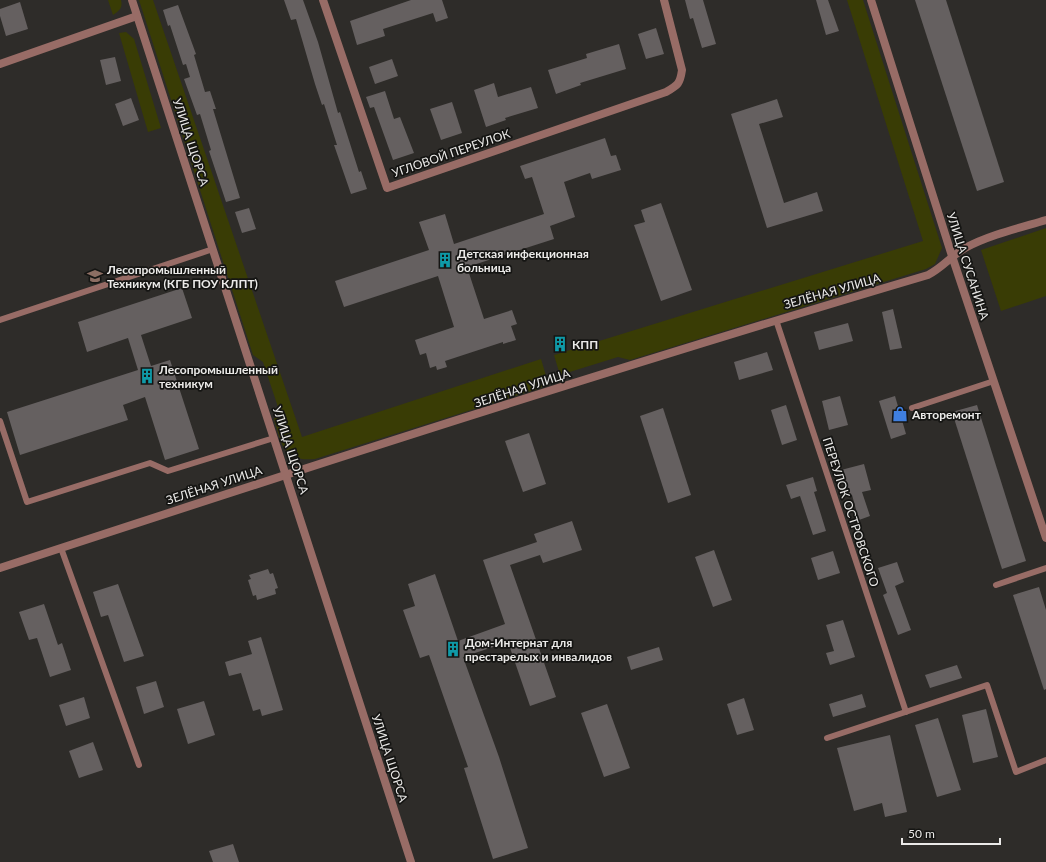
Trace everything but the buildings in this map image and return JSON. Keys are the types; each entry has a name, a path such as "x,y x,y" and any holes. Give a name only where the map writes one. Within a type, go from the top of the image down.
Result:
{"street":[{"name":"УЛИЦА ЩОРСА","path":"132,0 411,862"},
{"name":"УГЛОВОЙ ПЕРЕУЛОК","path":"323,0 387,188 666,92 681,81 682,70 664,0"},
{"name":"УЛИЦА СУСАНИНА","path":"871,0 952,256 1046,538"},
{"path":"0,64 137,16"},
{"name":"ЗЕЛЁНАЯ УЛИЦА","path":"0,568 286,475 776,320 928,275 939,269 952,256 975,243 1046,220"}],"lane":[{"path":"0,320 213,249"},
{"name":"ПЕРЕУЛОК ОСТРОВСКОГО","path":"776,320 906,712"},
{"path":"912,408 994,381"},
{"path":"0,421 27,502 150,463 168,471 274,438"},
{"path":"62,548 139,765"},
{"path":"996,585 1046,568"},
{"path":"827,738 987,685 1016,772 1046,760"}],"shaded area":[{"path":"108,0 121,0 120,9 113,15"},
{"path":"139,0 153,0 302,437 541,359 547,379 541,388 315,459 296,458 290,455 279,437 274,419 279,410 263,362 253,355"},
{"path":"847,0 863,0 942,248 935,264 926,269 630,360 618,357 560,375 554,355 923,241"},
{"path":"126,32 134,39 161,128 148,132 119,33"},
{"path":"1046,228 1046,296 1001,311 981,250"}],"place":[{"name":"Детская инфекционная больница","path":"445,260"},
{"name":"Лесопромышленный Техникум (КГБ ПОУ КЛПТ)","path":"95,276"},
{"name":"КПП","path":"560,344"},
{"name":"Лесопромышленный техникум","path":"147,376"},
{"name":"Авторемонт","path":"900,414"},
{"name":"Дом-Интернат для престарелых и инвалидов","path":"453,649"}]}
